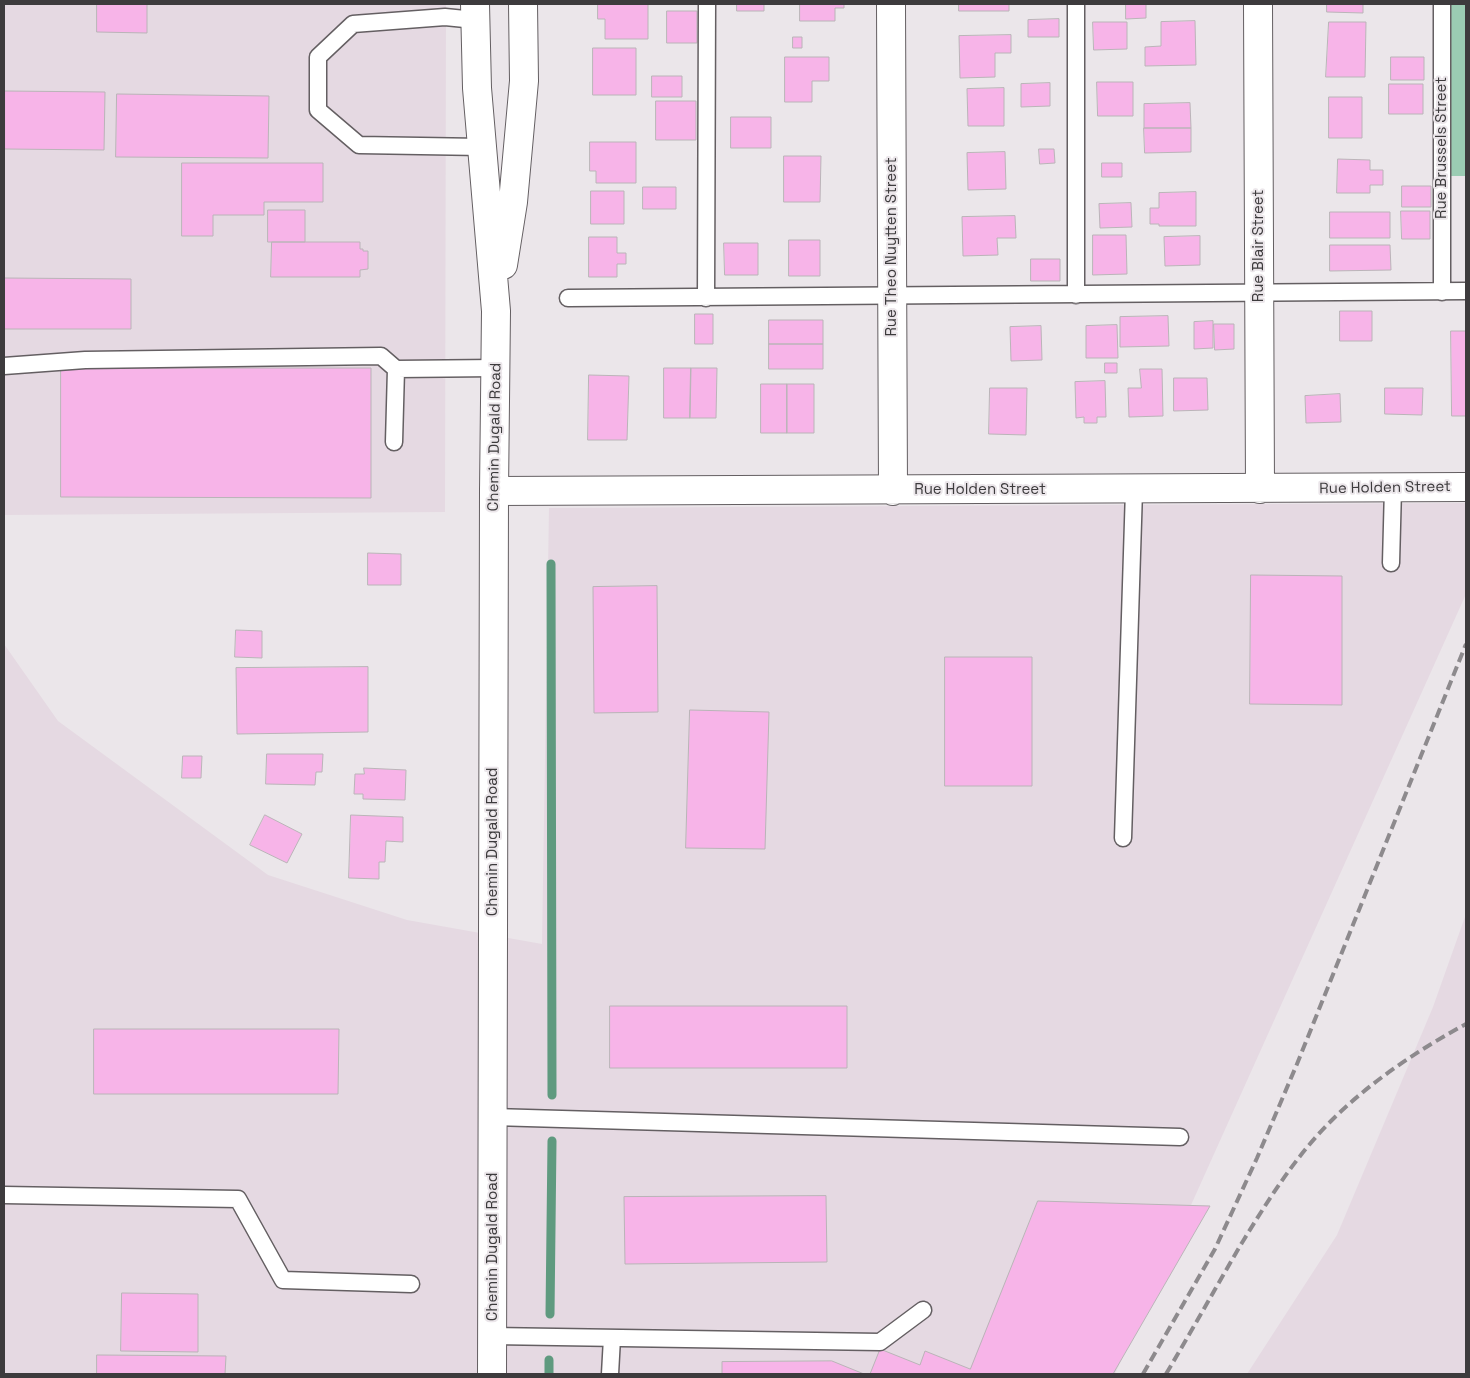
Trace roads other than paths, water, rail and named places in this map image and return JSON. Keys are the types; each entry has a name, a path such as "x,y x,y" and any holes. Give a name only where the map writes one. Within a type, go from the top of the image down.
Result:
{"street":[{"name":"Chemin Dugald Road","path":"496,311 513,202 520,129 524,81 523,4"},
{"name":"Rue Theo Nuytten Street","path":"891,4 893,490"},
{"name":"Rue Blair Street","path":"1258,4 1260,489"},
{"name":"Chemin Dugald Road","path":"475,12 476,88 496,311 492,1374"},
{"name":"Rue Holden Street","path":"494,491 1134,490 1466,487"}],"lane":[{"path":"706,298 707,4"},
{"path":"1076,4 1076,295"},
{"name":"Rue Brussels Street","path":"1442,4 1442,292"},
{"path":"475,12 445,17 353,24 318,56 318,110 359,145 482,147"},
{"path":"568,298 1466,291"},
{"path":"4,366 85,360 381,356 396,369 496,368"},
{"path":"394,442 396,369"},
{"path":"1391,563 1393,488"},
{"path":"1123,838 1134,490"},
{"path":"493,1117 1180,1137"},
{"path":"4,1195 238,1199 283,1280 411,1284"},
{"path":"492,1336 880,1342 923,1310"},
{"path":"610,1374 612,1338"}],"waterway":[{"path":"551,564 552,1095"},
{"path":"550,1314 552,1141"},
{"path":"549,1360 549,1374"}],"railway":[{"path":"1143,1374 1215,1249 1257,1158 1297,1064 1466,644"},
{"path":"1166,1374 1260,1213 1305,1150 1331,1121 1378,1080 1412,1056 1466,1024"}]}
